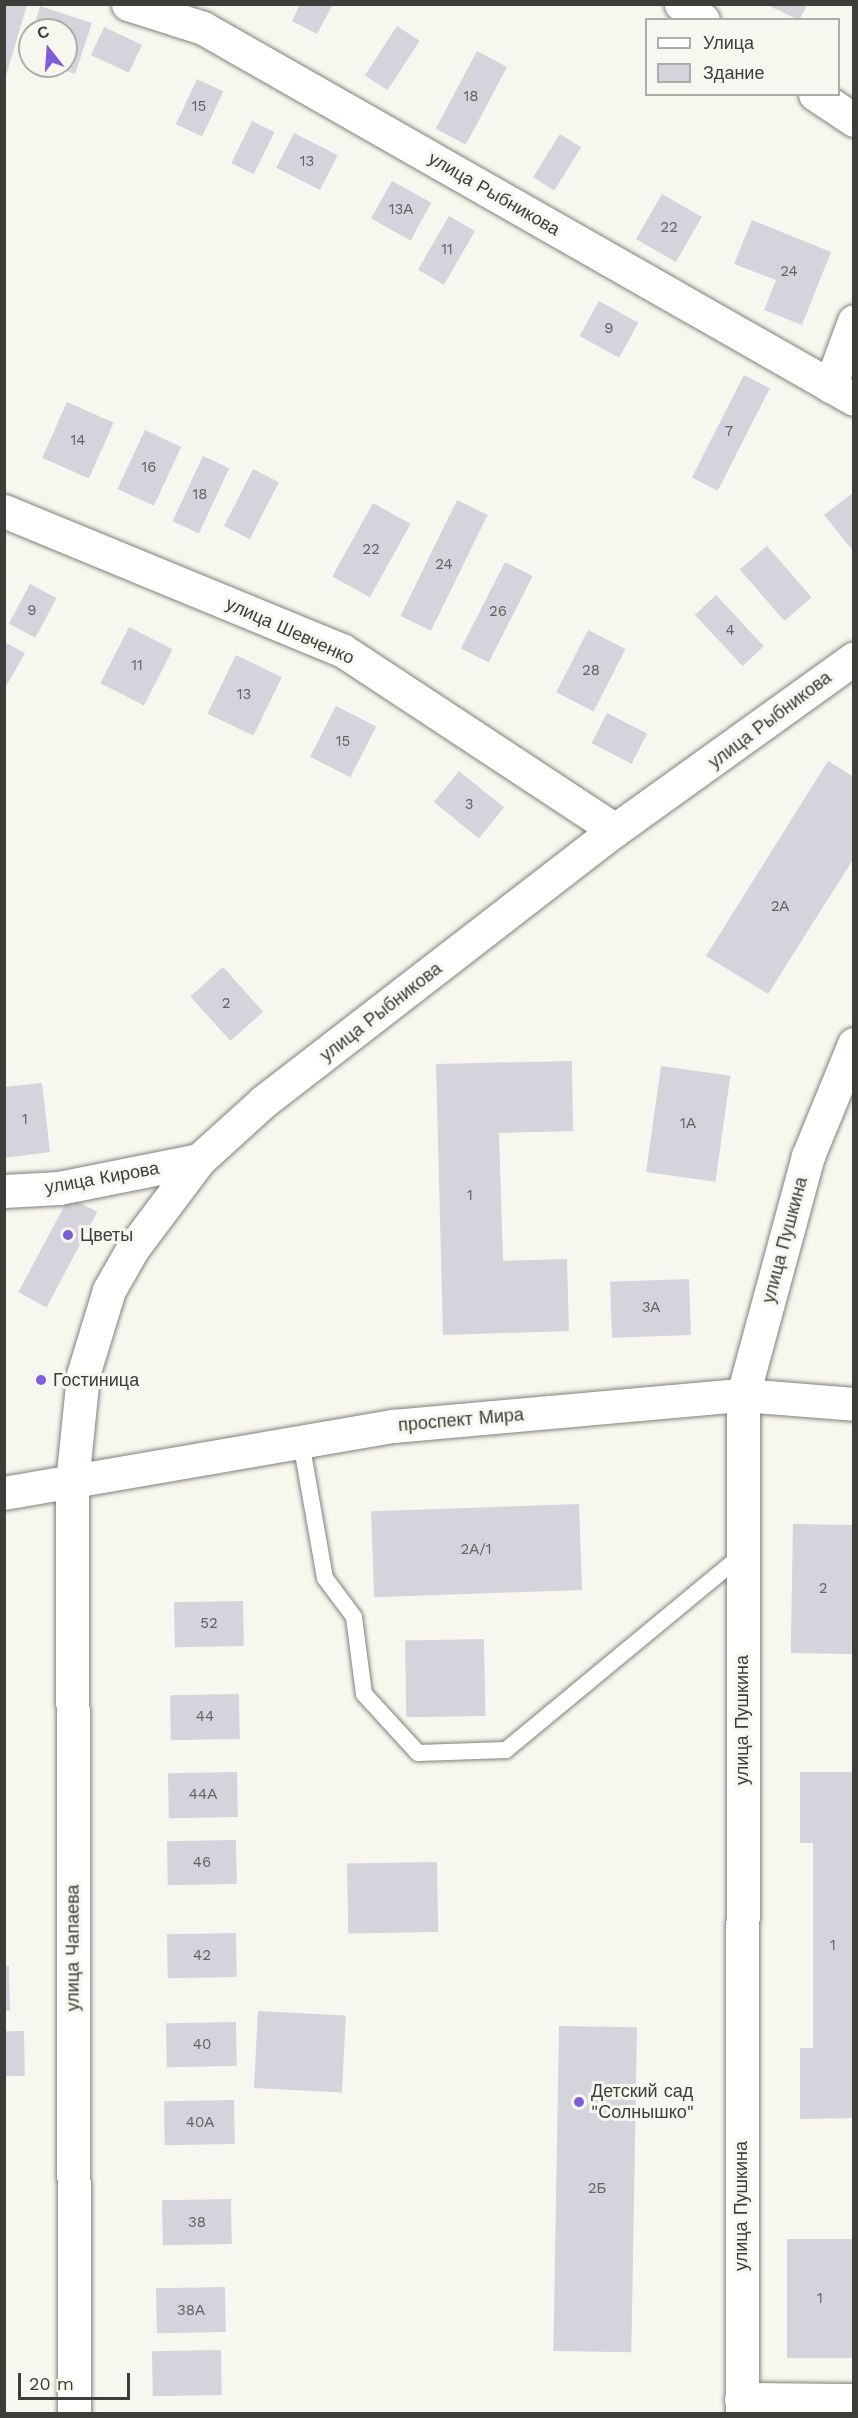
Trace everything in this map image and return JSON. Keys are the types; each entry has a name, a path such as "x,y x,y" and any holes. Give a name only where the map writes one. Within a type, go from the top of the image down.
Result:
{"street":[{"name":"улица Рыбникова","path":"128,4 203,28 842,393"},
{"path":"681,4 700,18"},
{"path":"818,96 854,120"},
{"path":"842,393 854,321"},
{"name":"улица Шевченко","path":"4,511 342,650 615,830"},
{"name":"улица Рыбникова","path":"72,1483 83,1375 100,1312 132,1248 199,1160 264,1101 615,830 854,658"},
{"name":"улица Пушкина","path":"741,2406 743,1395 808,1156 854,1044"},
{"name":"улица Кирова","path":"4,1191 59,1188 199,1160"},
{"name":"проспект Мира","path":"4,1493 393,1426 743,1395 854,1404"},
{"name":"улица Чапаева","path":"72,1483 74,2414"},
{"path":"741,2406 854,2400"}],"lane":[{"path":"301,1442 325,1578 354,1617 364,1694 418,1753 506,1750 742,1555"}],"building":[{"path":"300,4 333,4 317,34 292,21"},
{"path":"765,4 808,4 800,18 795,18"},
{"path":"4,5 27,5 23,18 18,18 18,35 4,78"},
{"path":"40,6 77,18 36,18"},
{"path":"78,18 92,23 78,65"},
{"path":"397,26 420,41 388,90 365,75"},
{"path":"104,27 142,45 129,73 91,55"},
{"path":"477,51 507,67 466,145 436,129"},
{"path":"197,79 223,91 202,137 176,124"},
{"path":"252,121 274,132 254,174 231,163"},
{"path":"294,133 338,155 320,190 276,168"},
{"path":"560,134 581,147 554,190 533,177"},
{"path":"392,181 431,203 411,240 371,219"},
{"path":"662,194 702,217 676,262 636,239"},
{"path":"449,216 475,231 444,285 418,270"},
{"path":"752,220 831,252 802,325 764,310 776,280 734,264"},
{"path":"599,301 638,323 619,358 580,336"},
{"path":"744,375 770,388 718,491 692,477"},
{"path":"67,402 114,423 89,478 42,458"},
{"path":"145,430 181,447 154,506 118,489"},
{"path":"203,456 229,468 199,534 173,521"},
{"path":"253,469 279,482 250,539 224,526"},
{"path":"854,492 854,552 824,515"},
{"path":"457,500 488,515 431,631 400,616"},
{"path":"373,503 411,524 370,597 332,576"},
{"path":"767,546 812,597 784,621 740,570"},
{"path":"505,562 533,576 489,663 461,648"},
{"path":"30,584 56,598 35,638 9,624"},
{"path":"716,595 764,646 743,666 695,615"},
{"path":"129,627 173,649 144,705 100,683"},
{"path":"588,630 625,649 594,711 556,692"},
{"path":"4,642 25,653 4,690"},
{"path":"236,655 282,677 253,736 208,713"},
{"path":"336,706 376,726 350,777 310,757"},
{"path":"607,713 647,733 632,764 592,743"},
{"path":"828,761 854,777 854,858 768,994 706,956"},
{"path":"459,771 504,808 479,839 434,802"},
{"path":"223,967 263,1012 230,1041 190,996"},
{"path":"572,1061 573,1131 499,1133 503,1261 567,1259 569,1331 443,1335 436,1064"},
{"path":"661,1066 730,1076 715,1182 646,1172"},
{"path":"42,1083 50,1152 4,1158 4,1087"},
{"name":"Цветы","path":"69,1197 97,1212 47,1307 18,1292"},
{"path":"689,1279 691,1335 612,1338 610,1282"},
{"path":"579,1504 582,1590 374,1597 371,1511"},
{"path":"793,1524 854,1525 852,1654 791,1653"},
{"path":"243,1601 244,1646 175,1647 174,1602"},
{"path":"484,1639 485,1716 406,1717 405,1640"},
{"path":"239,1694 240,1739 171,1740 170,1695"},
{"path":"237,1772 238,1817 169,1818 168,1773"},
{"path":"800,1772 854,1772 854,2118 800,2119 800,2048 813,2048 813,1843 800,1843"},
{"path":"236,1840 237,1884 168,1885 167,1841"},
{"path":"437,1862 438,1932 348,1934 347,1864"},
{"path":"236,1933 237,1977 168,1978 167,1934"},
{"path":"4,1966 9,1966 10,2011 4,2011"},
{"path":"258,2011 346,2016 342,2093 254,2088"},
{"path":"236,2022 237,2066 167,2067 166,2023"},
{"path":"559,2026 637,2027 631,2352 553,2351"},
{"path":"4,2031 24,2031 25,2076 5,2076"},
{"path":"234,2100 235,2144 165,2145 164,2101"},
{"path":"231,2199 232,2244 163,2245 162,2200"},
{"path":"787,2239 854,2239 854,2358 787,2358"},
{"path":"225,2287 226,2332 157,2333 156,2288"},
{"path":"221,2350 222,2395 153,2396 152,2351"}],"place":[{"name":"Цветы","path":"68,1235"},
{"name":"Гостиница","path":"41,1380"},
{"name":"Детский сад \"Солнышко\"","path":"579,2102"}]}
